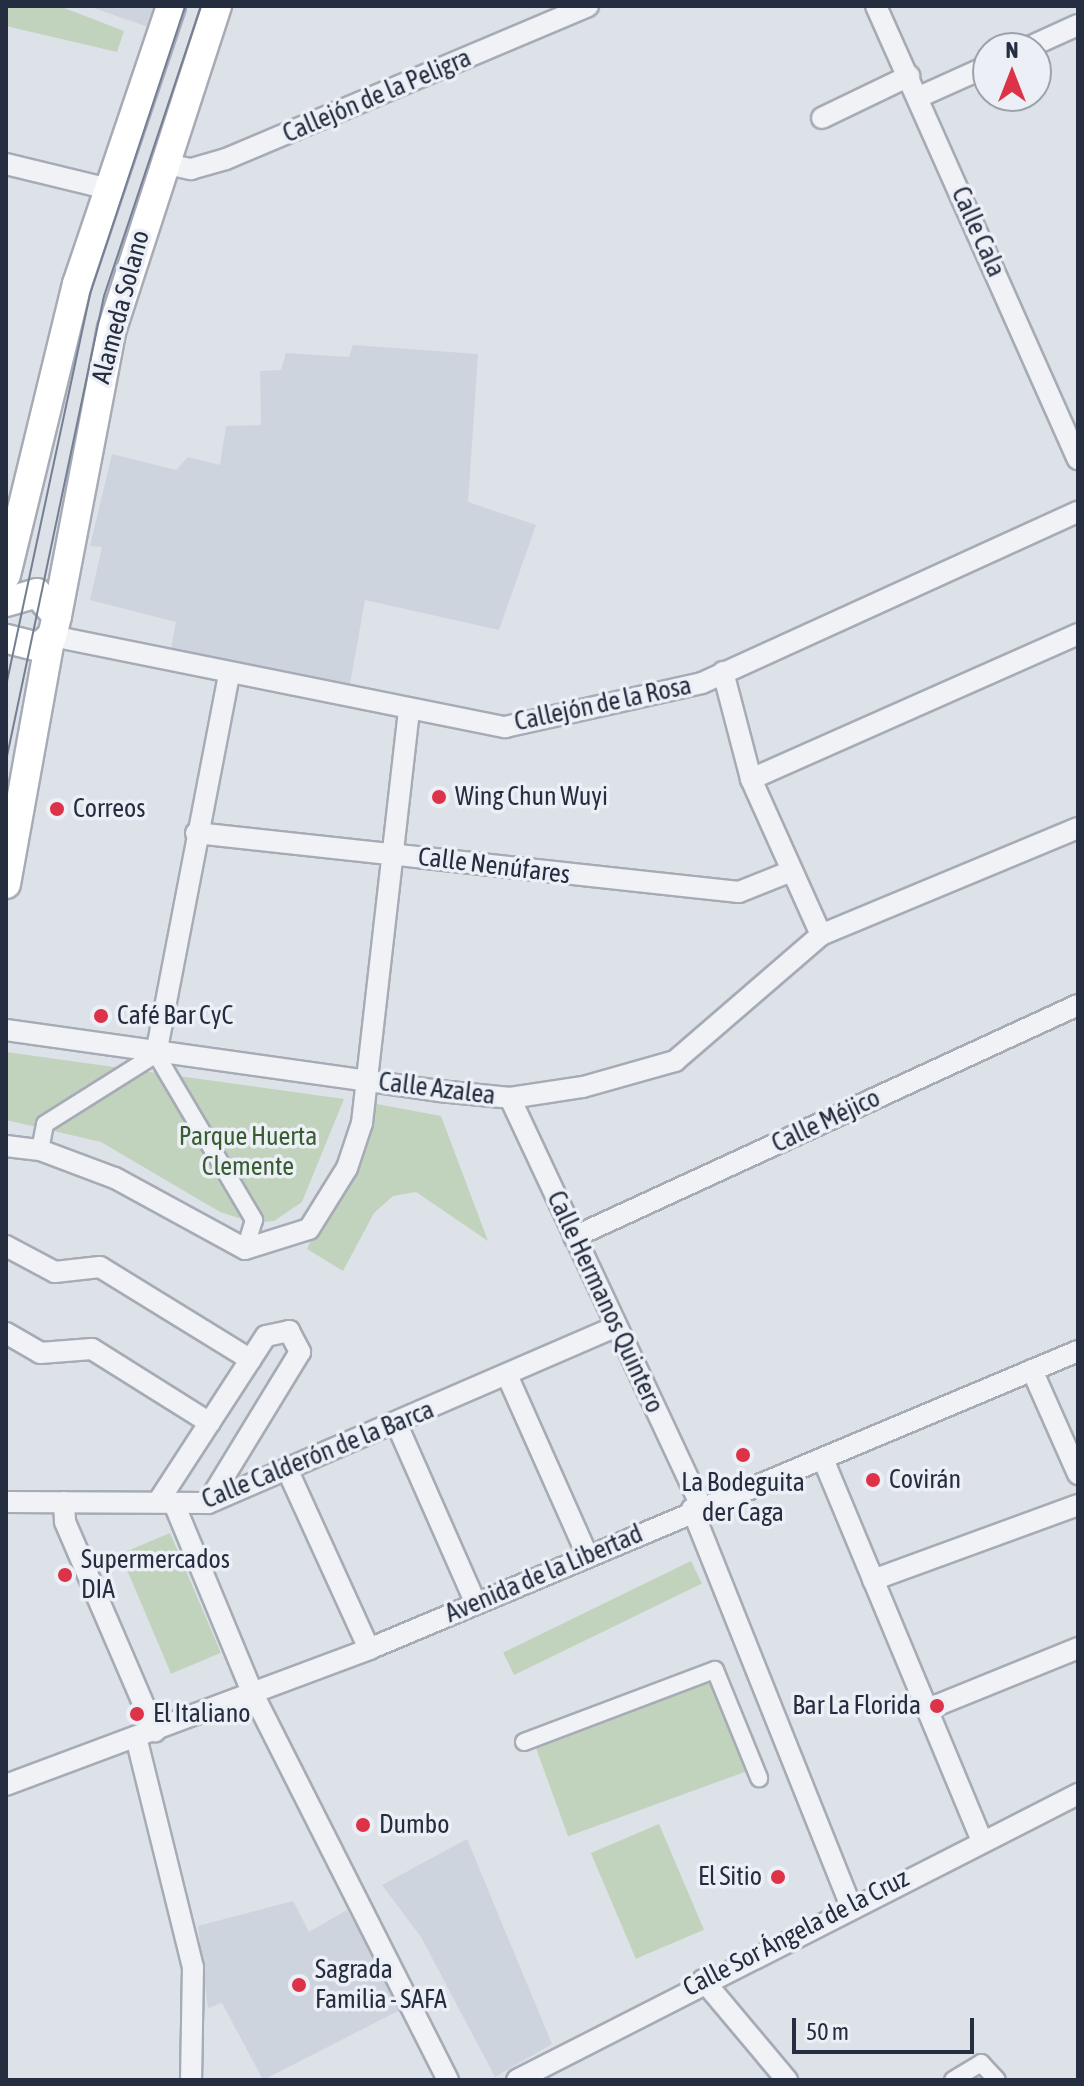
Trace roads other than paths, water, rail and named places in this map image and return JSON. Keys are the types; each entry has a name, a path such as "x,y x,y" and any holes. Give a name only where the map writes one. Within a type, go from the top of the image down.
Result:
{"main road":[{"name":"Alameda Solano","path":"6,575 77,284 171,6"},
{"name":"Alameda Solano","path":"6,884 112,329 162,163 217,6"},
{"path":"6,602 37,593 53,630 29,649 6,639"}],"street":[{"name":"Callejón de la Peligra","path":"162,163 191,169 226,159 588,6"},
{"name":"Calle Cala","path":"876,6 1078,459"},
{"path":"1052,37 1078,25"},
{"path":"919,97 972,73"},
{"path":"822,118 909,76"},
{"path":"6,164 109,189"},
{"name":"Callejón de la Rosa","path":"53,630 229,675 409,713 505,727 702,683 1078,512"},
{"path":"751,779 1078,634"},
{"path":"723,672 751,779 789,872 821,935"},
{"path":"229,675 196,833 156,1054 254,1220 245,1249"},
{"path":"6,1146 40,1150 115,1178 245,1249 289,1240 325,1210 347,1168 370,1081 409,713"},
{"name":"Calle Azalea","path":"6,1030 156,1054 510,1098 583,1087 675,1061 821,935 1078,828"},
{"name":"Calle Nenúfares","path":"196,833 739,892 789,872"},
{"name":"Calle Méjico","path":"574,1237 1078,1005"},
{"path":"40,1150 45,1124 156,1054"},
{"name":"Calle Hermanos Quintero","path":"510,1098 697,1507 851,1906"},
{"path":"6,1246 55,1272 100,1267 251,1360"},
{"name":"Calle Calderón de la Barca","path":"6,1502 208,1503 398,1427 615,1327"},
{"path":"208,1503 300,1352 298,1339 289,1331 271,1332 251,1360 210,1423 166,1504 252,1692 448,2080"},
{"path":"6,1333 40,1353 92,1349 210,1423"},
{"name":"Avenida de la Libertad","path":"6,1785 369,1649 588,1557 697,1507 823,1459 1078,1351"},
{"path":"1032,1370 1078,1474"},
{"path":"507,1375 588,1557"},
{"path":"398,1427 476,1604"},
{"path":"823,1459 981,1839"},
{"path":"287,1469 369,1649"},
{"path":"64,1502 65,1522 145,1734 193,1967 191,2080"},
{"path":"873,1580 1078,1505"},
{"path":"928,1709 1078,1648"},
{"path":"524,1742 715,1670 759,1778"},
{"name":"Calle Sor Ángela de la Cruz","path":"517,2080 703,1980 981,1839 1078,1794"},
{"path":"703,1980 787,2080"},
{"path":"953,2080 981,2063 997,2080"}],"tram line":[{"path":"6,686 90,294 185,6"},
{"path":"6,761 104,296 201,6"}],"place":[{"name":"Wing Chun Wuyi","path":"439,797"},
{"name":"Correos","path":"57,809"},
{"name":"Café Bar CyC","path":"101,1016"},
{"name":"La Bodeguita der Caga","path":"743,1455"},
{"name":"Covirán","path":"873,1480"},
{"name":"Supermercados DIA","path":"65,1575"},
{"name":"Bar La Florida","path":"937,1706"},
{"name":"El Italiano","path":"137,1714"},
{"name":"Dumbo","path":"363,1825"},
{"name":"El Sitio","path":"778,1877"},
{"name":"Sagrada Familia - SAFA","path":"299,1985"}],"park label":[{"name":"Parque Huerta Clemente","path":"248,1152"}]}
